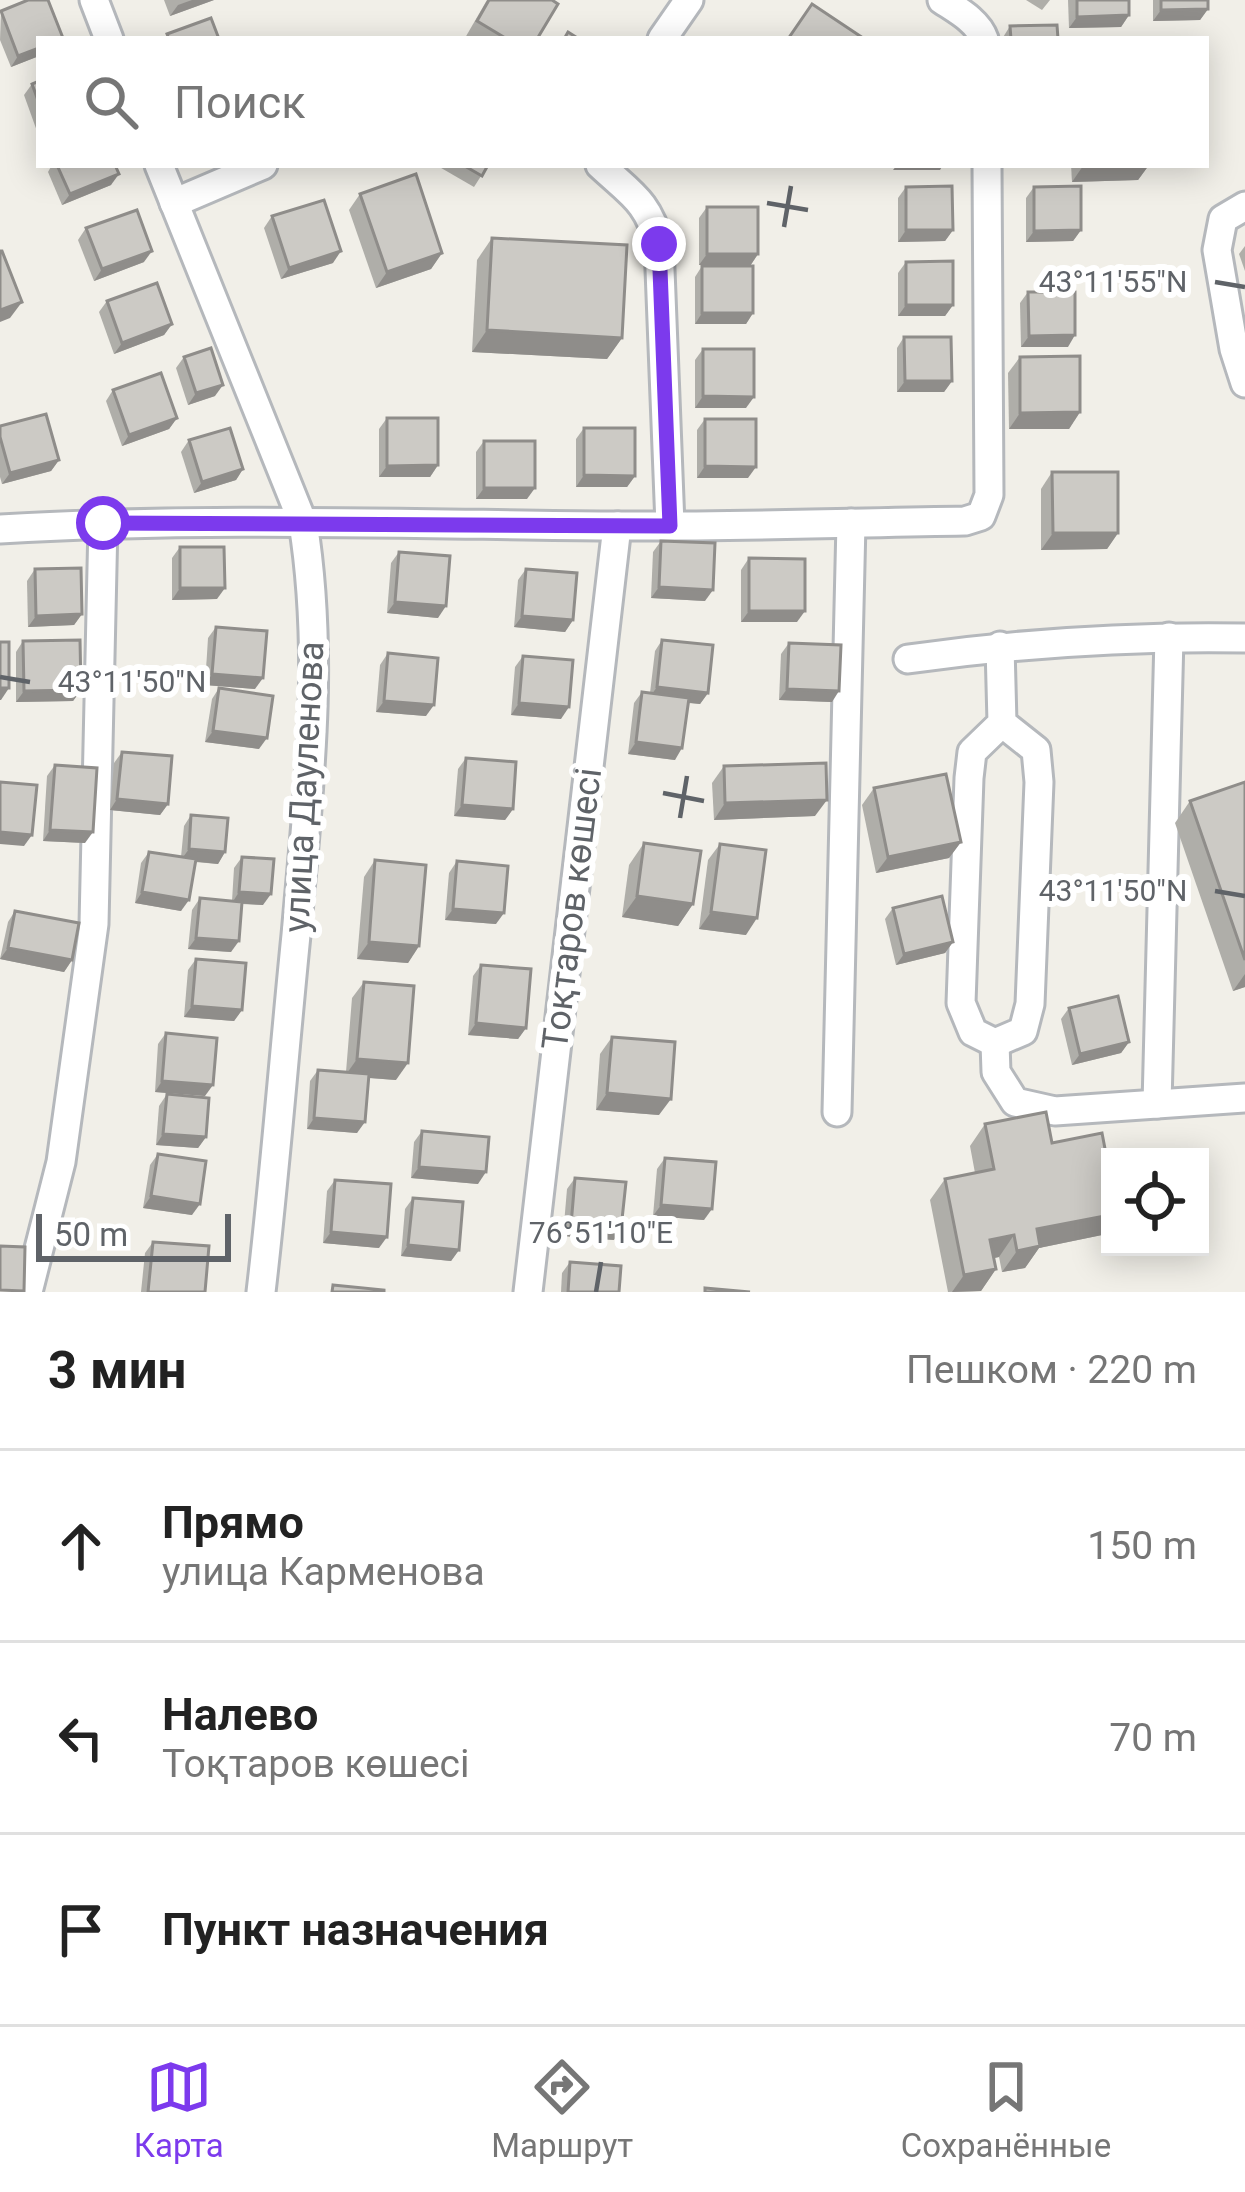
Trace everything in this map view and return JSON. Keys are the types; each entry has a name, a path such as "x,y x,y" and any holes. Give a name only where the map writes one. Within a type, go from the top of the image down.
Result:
{"street":[{"path":"94,0 108,36"},
{"path":"664,36 689,0"},
{"path":"942,0 964,14 983,36"},
{"name":"улица Дауленова","path":"160,168 303,523 311,573 316,689 261,1292"},
{"path":"174,202 256,168"},
{"path":"603,168 652,217 659,244 670,526"},
{"path":"0,529 103,523 670,526 965,521 981,516 989,495 987,168"},
{"path":"1245,206 1223,219 1217,250 1234,350 1245,383"},
{"path":"28,1292 61,1162 94,924 103,523"},
{"path":"837,1112 851,523"},
{"name":"Тоқтаров көшесі","path":"527,1292 617,526"},
{"path":"1157,1103 1168,637"},
{"path":"908,659 1000,646 1245,638"},
{"path":"995,1043 1023,1031 1030,1004 1039,782 1036,751 1003,723 1000,646"},
{"path":"995,1043 973,1031 961,1003 972,752 1003,723"},
{"path":"995,1043 996,1072 1015,1102 1055,1112 1245,1097"}],"building":[{"path":"28,0 48,0 62,36 36,36 36,49 18,56 1,11"},
{"path":"489,0 552,0 558,4 539,36 502,36 477,21"},
{"path":"1077,0 1129,0 1129,15 1077,17"},
{"path":"1161,0 1208,0 1208,9 1161,10"},
{"path":"812,4 860,36 790,36"},
{"path":"211,18 218,36 168,36"},
{"path":"1057,25 1058,36 1011,36 1010,26"},
{"path":"58,168 116,168 119,174 70,194"},
{"path":"416,174 442,253 387,272 360,194"},
{"path":"952,186 953,230 906,230 906,187"},
{"path":"1081,186 1081,230 1034,231 1034,187"},
{"path":"324,200 341,251 289,268 272,216"},
{"path":"707,207 758,207 758,254 707,254"},
{"path":"137,210 152,251 102,269 86,228"},
{"path":"492,238 627,245 622,338 487,330"},
{"path":"0,251 22,302 0,310"},
{"path":"953,261 953,305 906,305 906,262"},
{"path":"702,266 753,266 753,313 702,313"},
{"path":"157,283 172,324 122,343 107,301"},
{"path":"1028,292 1075,292 1075,335 1029,336"},
{"path":"904,337 951,337 952,381 905,381"},
{"path":"211,348 223,385 196,393 184,357"},
{"path":"703,349 754,349 754,397 703,396"},
{"path":"1080,356 1080,412 1020,413 1020,357"},
{"path":"161,373 177,418 129,435 113,390"},
{"path":"46,414 59,460 10,473 0,426"},
{"path":"387,418 438,418 438,465 387,466"},
{"path":"705,419 756,419 756,467 705,466"},
{"path":"230,428 243,469 202,482 189,440"},
{"path":"584,428 635,428 635,476 584,475"},
{"path":"484,441 535,441 535,488 484,488"},
{"path":"1052,472 1118,472 1118,533 1053,533"},
{"path":"661,541 715,543 713,590 659,587"},
{"path":"180,547 224,547 225,588 180,588"},
{"path":"399,552 450,556 446,606 395,602"},
{"path":"749,558 805,559 805,611 749,611"},
{"path":"81,568 82,614 36,616 35,569"},
{"path":"526,569 577,573 573,620 522,616"},
{"path":"216,627 267,631 263,678 212,674"},
{"path":"80,640 81,690 24,691 23,641"},
{"path":"662,640 713,645 708,693 657,687"},
{"path":"0,642 9,642 9,688 0,688"},
{"path":"789,643 841,645 839,691 787,689"},
{"path":"388,653 438,658 434,705 384,701"},
{"path":"523,656 573,660 569,707 519,703"},
{"path":"219,688 273,696 267,738 213,731"},
{"path":"642,692 689,698 682,748 636,742"},
{"path":"122,752 172,756 168,804 117,799"},
{"path":"466,758 516,762 513,809 462,805"},
{"path":"826,763 827,800 725,803 724,766"},
{"path":"55,765 97,768 93,832 50,830"},
{"path":"946,774 961,842 888,857 874,788"},
{"path":"0,782 37,785 32,835 0,832"},
{"path":"1245,782 1245,960 1190,801"},
{"path":"191,815 228,818 225,852 189,849"},
{"path":"644,843 701,851 693,904 637,896"},
{"path":"720,844 766,850 757,918 711,912"},
{"path":"149,852 196,859 189,900 142,892"},
{"path":"242,857 274,859 271,894 239,892"},
{"path":"375,860 426,865 419,946 369,942"},
{"path":"457,861 508,866 504,913 453,909"},
{"path":"942,896 953,942 904,954 893,908"},
{"path":"200,898 242,902 239,941 196,938"},
{"path":"15,911 79,923 72,960 8,948"},
{"path":"196,959 246,963 242,1010 192,1006"},
{"path":"481,965 531,969 526,1028 476,1023"},
{"path":"364,982 414,986 408,1063 357,1059"},
{"path":"1118,996 1129,1042 1080,1054 1069,1008"},
{"path":"166,1033 217,1038 213,1085 162,1081"},
{"path":"612,1037 675,1042 671,1099 607,1093"},
{"path":"318,1070 369,1074 365,1122 314,1118"},
{"path":"167,1094 209,1098 206,1137 163,1134"},
{"path":"1046,1112 1052,1143 1102,1133 1101,1217 1037,1229 1040,1246 1017,1251 1014,1235 990,1240 996,1269 964,1275 945,1179 994,1169 985,1124"},
{"path":"422,1131 489,1137 486,1172 419,1167"},
{"path":"158,1154 206,1161 200,1204 151,1196"},
{"path":"665,1158 716,1162 712,1209 661,1205"},
{"path":"575,1178 626,1182 621,1229 571,1225"},
{"path":"335,1180 391,1184 387,1237 331,1232"},
{"path":"413,1198 463,1202 459,1250 408,1245"},
{"path":"153,1242 209,1246 205,1292 148,1292"},
{"path":"0,1246 25,1247 24,1291 0,1290"},
{"path":"570,1262 621,1266 619,1292 568,1292"},
{"path":"333,1285 384,1290 384,1292 332,1292"}],"route":[{"path":"103,523 670,526 659,244"}]}
